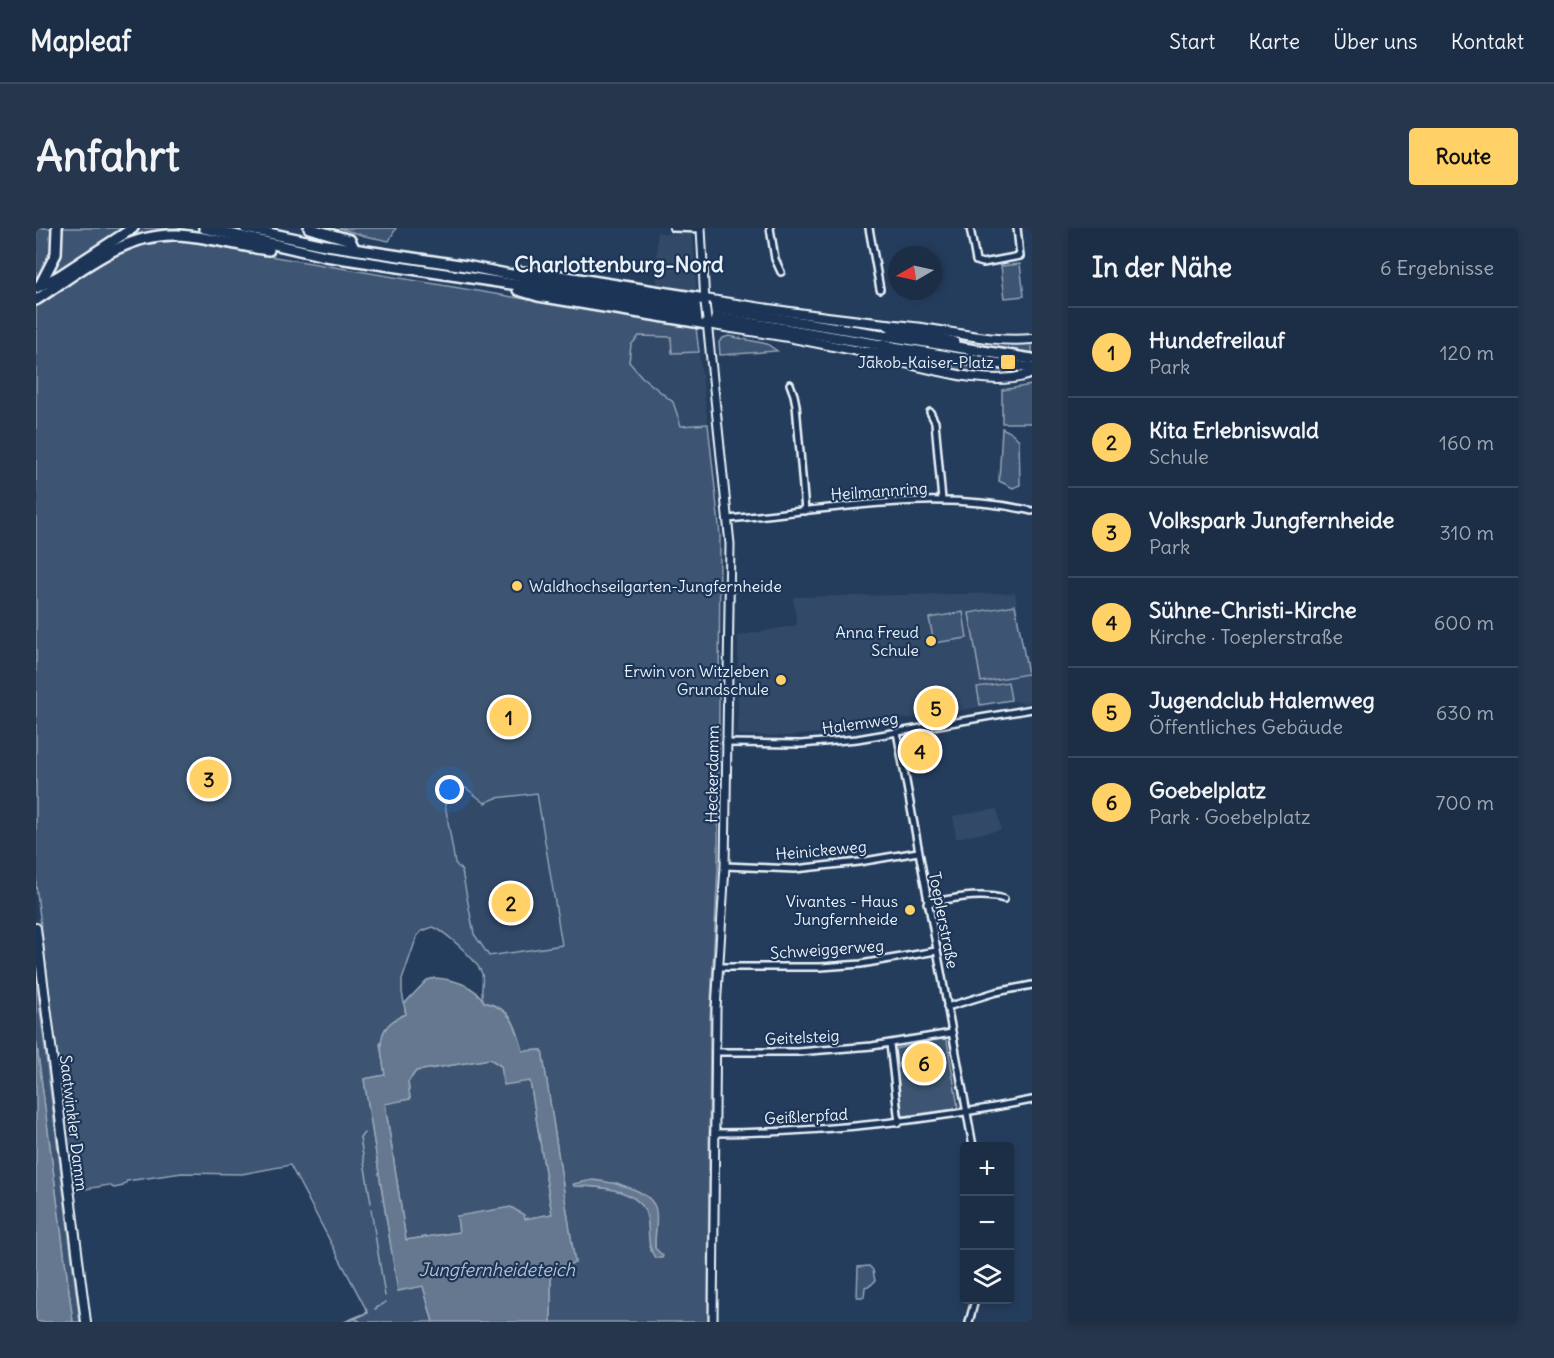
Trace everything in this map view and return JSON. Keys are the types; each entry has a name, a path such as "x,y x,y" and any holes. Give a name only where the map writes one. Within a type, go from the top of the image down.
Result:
{"highway":[{"path":"38,287 56,255 57,228"},
{"path":"38,287 59,276 132,228"},
{"path":"204,228 325,256"},
{"path":"246,228 310,242 466,266 822,327 960,347 1032,368"},
{"path":"309,228 350,240 354,248"},
{"path":"36,300 117,248 134,241 154,237 190,236 288,253 325,256 723,318 965,359 1013,363 1032,359"},
{"path":"509,275 519,271 541,273 705,301"},
{"path":"493,282 538,296 707,322"},
{"path":"888,325 895,329 955,342 960,347"},
{"path":"866,352 930,360 965,359"}],"main road":[{"path":"705,301 928,329 992,340 1032,339"},
{"path":"707,322 866,352 974,377 1016,379 1032,373"},
{"name":"Saatwinkler Damm","path":"36,928 86,1322"}],"street":[{"path":"672,228 701,229"},
{"path":"770,228 775,259 781,272"},
{"path":"869,228 880,289"},
{"path":"970,228 976,261 983,263 1020,256 1017,228"},
{"name":"Heckerdamm","path":"701,229 705,301 730,544 725,866 715,1052 713,1322"},
{"path":"790,384 796,405 805,511"},
{"path":"930,412 936,429 942,500"},
{"name":"Heilmannring","path":"727,519 888,502 942,500 1032,511"},
{"name":"Halemweg","path":"726,742 801,744 867,738 1032,709"},
{"name":"Toeplerstraße","path":"897,732 972,1142"},
{"name":"Heinickeweg","path":"725,866 795,869 859,862 918,852"},
{"path":"927,903 983,896 1004,898"},
{"name":"Schweiggerweg","path":"719,966 821,967 936,951"},
{"path":"947,1007 996,992 1032,985"},
{"name":"Geitelsteig","path":"715,1052 798,1052 890,1044 952,1033"},
{"path":"890,1044 899,1122"},
{"path":"966,1113 1032,1100"},
{"name":"Geißlerpfad","path":"714,1132 822,1130 966,1113"},
{"path":"969,1322 974,1304"}],"shaded area":[{"path":"36,228 181,228 209,237 194,234 118,244 113,237 52,276 45,271 36,282"},
{"path":"339,228 396,228 389,241"},
{"path":"657,232 693,234 696,289 694,291 657,285"},
{"path":"173,240 696,328 699,352 672,353 671,337 639,336 631,345 629,362 642,377 673,402 681,426 708,424 720,535 718,868 710,1021 708,1322 551,1322 552,1267 575,1263 542,1050 523,1051 515,1025 507,1013 484,1002 482,974 479,968 461,948 433,927 422,931 417,936 402,980 406,1014 380,1044 385,1075 364,1079 398,1290 423,1286 433,1322 347,1322 368,1313 290,1165 242,1174 182,1173 127,1181 123,1186 114,1188 109,1185 74,1191 36,885 36,305 116,253 138,245","holes":["466,788 485,803 496,798 537,793 562,945 489,956 474,934 462,871 455,863 443,792","617,1183 641,1193 656,1220 655,1249 659,1254 650,1251 646,1213 634,1199 615,1190 574,1186"]},
{"path":"1020,264 1024,296 1005,298 1001,266"},
{"path":"639,336 672,337 673,353 699,352 708,424 681,426 673,402 642,377 629,362 631,345"},
{"path":"729,336 767,344 777,351 720,355 719,342"},
{"path":"956,339 1001,343 1032,342 1032,355 1004,351"},
{"path":"906,360 997,367 1027,373 1002,377"},
{"path":"1032,385 1032,423 1002,423 1002,390"},
{"path":"1002,428 1019,440 1020,485 1013,488 999,481"},
{"path":"1015,593 1032,701 1023,703 1014,701 915,718 884,719 833,727 826,733 785,736 740,735 738,733 738,636 797,625 793,597"},
{"path":"1015,605 1028,674 981,682 969,613"},
{"path":"963,612 967,638 934,643 929,618"},
{"path":"1008,682 1011,700 980,705 977,687"},
{"path":"466,788 485,803 496,798 537,792 562,945 489,956 474,934 462,871 455,863 443,792"},
{"path":"997,809 1001,830 956,838 953,816"},
{"path":"36,978 80,1322 73,1322 36,1039"},
{"path":"943,1038 947,1041 958,1107 904,1116 895,1049"},
{"path":"490,1059 530,1081 552,1214 525,1219 457,1216 459,1232 406,1240 385,1103 410,1099 408,1082 416,1071"},
{"path":"869,1266 873,1270 875,1281 865,1287 864,1297 857,1297 858,1267"}],"water":[{"name":"Jungfernheideteich","path":"435,978 449,980 469,987 484,1002 494,1005 507,1014 515,1026 523,1051 542,1050 575,1263 553,1267 551,1270 551,1322 433,1322 423,1286 398,1291 364,1079 385,1075 381,1047 384,1032 395,1019 406,1014 404,1004 427,980","holes":["490,1059 501,1066 504,1085 530,1081 552,1214 525,1219 524,1215 511,1207 457,1216 459,1232 406,1240 385,1104 410,1099 408,1082 416,1071"]},
{"path":"36,1039 73,1322 36,1322"},
{"path":"593,1180 630,1188 653,1203 656,1211 655,1248 663,1256 662,1258 655,1258 652,1253 647,1217 636,1200 606,1188 574,1186 573,1184"}],"waterway":[{"path":"364,1133 360,1138 371,1203"},
{"path":"371,1209 385,1296"},
{"path":"375,1309 386,1302"},
{"path":"344,1322 368,1312"},
{"path":"354,1318 361,1322"}],"place":[{"name":"Jakob-Kaiser-Platz","path":"1008,362"},
{"name":"Waldhochseilgarten-Jungfernheide","path":"517,586"},
{"name":"Anna Freud Schule","path":"931,641"},
{"name":"Erwin von Witzleben Grundschule","path":"781,680"},
{"name":"Jugendclub Halemweg","path":"936,708"},
{"name":"Hundefreilauf","path":"509,717"},
{"name":"Sühne-Christi-Kirche","path":"920,751"},
{"name":"Volkspark Jungfernheide","path":"209,779"},
{"name":"Kita Erlebniswald","path":"511,903"},
{"name":"Vivantes - Haus Jungfernheide","path":"910,910"},
{"name":"Goebelplatz","path":"924,1063"}],"district":[{"name":"Charlottenburg-Nord","path":"619,264"}]}
